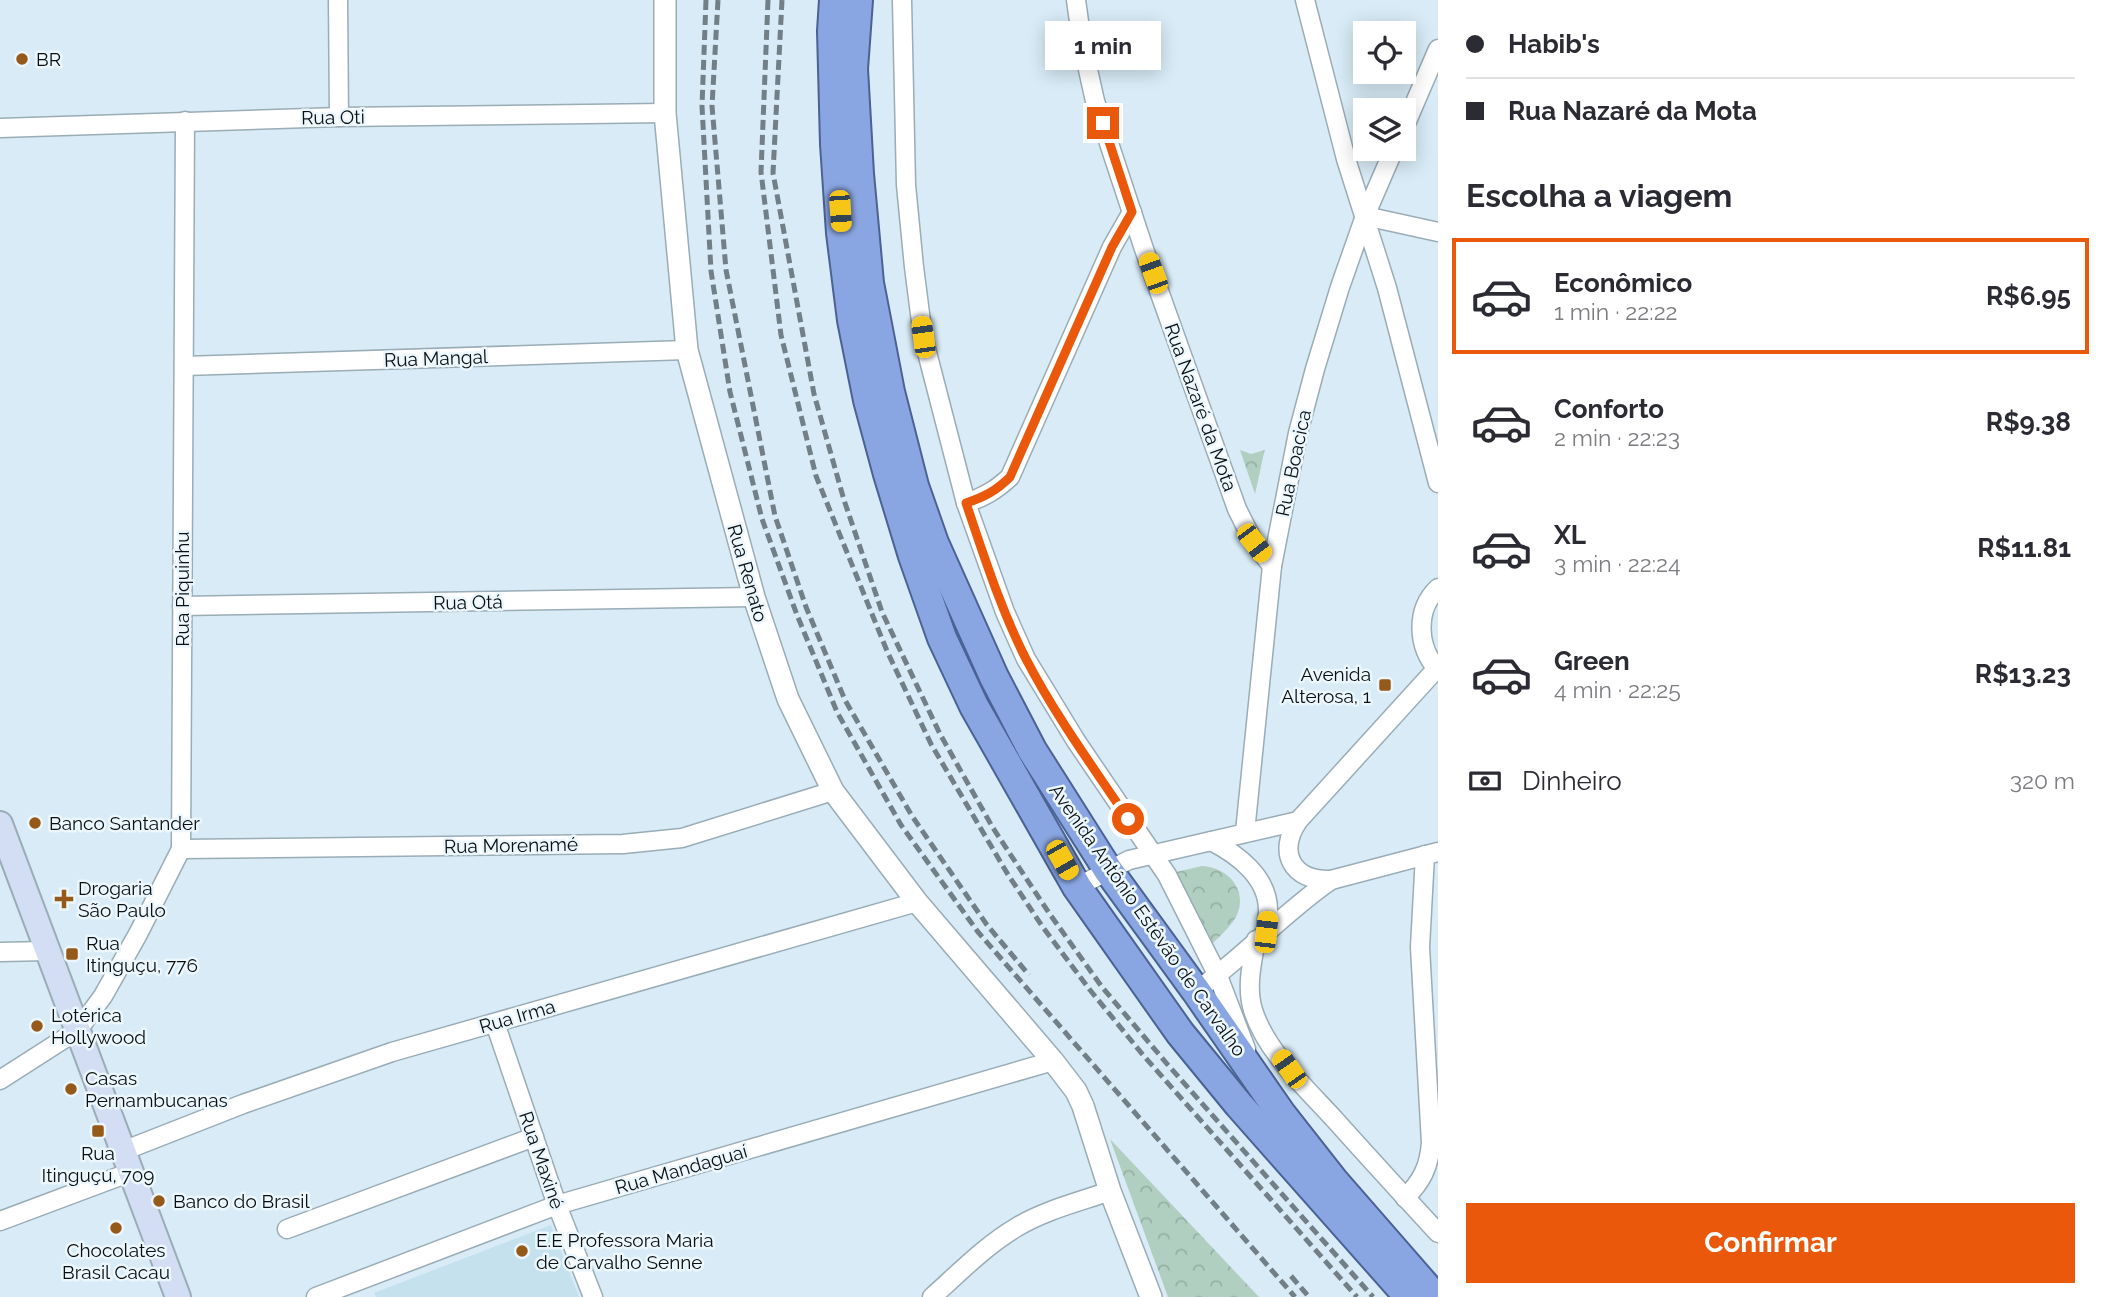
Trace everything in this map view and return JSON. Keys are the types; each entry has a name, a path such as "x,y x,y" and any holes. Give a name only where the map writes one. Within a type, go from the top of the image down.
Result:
{"highway":[{"name":"Avenida Antônio Estêvão de Carvalho","path":"834,0 832,31 835,144 852,320 868,400 888,474 913,556 947,650 974,706 1077,887 1180,1033 1222,1085 1409,1297"},
{"name":"Avenida Antônio Estêvão de Carvalho","path":"858,0 854,82 869,284 890,392 914,486 934,543 994,677 1032,750 1108,870 1207,983 1255,1076 1282,1115 1333,1180 1435,1297"},
{"path":"1112,937 1160,984 1171,991 1183,993 1207,983"}],"main road":[{"path":"0,824 178,1297"}],"street":[{"path":"338,0 339,117"},
{"name":"Rua Renato","path":"665,0 665,113 687,350 754,597 788,699 834,791 917,902 1076,1091 1110,1191 1151,1297"},
{"name":"Avenida Antônio Estêvão de Carvalho","path":"902,0 906,185 914,267 923,337 966,503 1005,612 1026,659 1076,741 1167,875 1207,983"},
{"name":"Rua Nazaré da Mota","path":"1076,0 1095,101 1132,212 1237,509 1254,543 1272,566"},
{"path":"1305,0 1346,159 1387,288 1438,483"},
{"path":"1416,100 1438,49"},
{"name":"Rua Oti","path":"0,128 339,117 665,113"},
{"name":"Rua Piquinhu","path":"78,1030 103,996 181,849 185,121"},
{"name":"Rua Boacica","path":"1245,832 1272,566 1298,433 1315,369 1365,216 1389,161"},
{"path":"966,503 986,496 1010,477 1112,247 1132,212"},
{"path":"1365,216 1438,232"},
{"name":"Rua Mangal","path":"184,366 687,350"},
{"path":"1405,1198 1425,1174 1430,1160 1420,947 1431,853 1331,880 1316,880 1302,874 1292,863 1287,848 1290,834 1298,821 1437,669 1426,652 1422,618 1427,601 1438,588"},
{"name":"Rua Otá","path":"182,606 754,597"},
{"name":"Rua Morenamé","path":"181,849 623,844 682,838 834,791"},
{"path":"1077,887 1129,860 1298,821"},
{"path":"1211,841 1233,852 1256,877 1265,894 1268,908 1261,936"},
{"path":"1207,983 1308,896 1331,880"},
{"name":"Rua Irma","path":"0,1221 243,1104 381,1055 917,902"},
{"name":"Avenida Antônio Estêvão de Carvalho","path":"1261,936 1251,969 1252,1007 1261,1030 1289,1069 1438,1233"},
{"path":"0,952 47,951"},
{"name":"Rua Maxiné","path":"495,1023 557,1205 593,1297"},
{"path":"0,1080 78,1030"},
{"name":"Rua Mandaguaí","path":"316,1297 557,1205 1053,1061"},
{"path":"287,1229 534,1137"},
{"path":"932,1297 1016,1227 1036,1217 1110,1191"}],"shaded area":[{"name":"E.E Professora Maria de Carvalho Senne","path":"551,1225 579,1297 376,1297 374,1293"}],"green space":[{"path":"1240,450 1251,454 1265,450 1255,494"},
{"path":"1202,866 1212,867 1228,876 1234,882 1240,899 1236,917 1213,943 1176,872"},
{"path":"1110,1139 1259,1297 1168,1297"}],"railway":[{"path":"706,0 702,106 711,271 730,392 762,519 797,615 837,712 901,825 978,932 1295,1297"},
{"path":"718,0 712,106 726,270 775,516 806,607 845,700 912,816 987,925 1029,975"},
{"path":"768,0 761,172 781,335 816,476 887,651 931,744 1007,873 1042,926 1143,1055 1357,1297"},
{"path":"782,0 773,173 814,394 844,500 882,612 940,734 993,828 1102,987 1373,1297"},
{"path":"1291,1276 1309,1297"}],"place":[{"name":"BR","path":"22,59"},
{"name":"Avenida Alterosa, 1","path":"1385,685"},
{"name":"Banco Santander","path":"35,823"},
{"name":"Drogaria São Paulo","path":"64,899"},
{"name":"Rua Itinguçu, 776","path":"72,954"},
{"name":"Lotérica Hollywood","path":"37,1026"},
{"name":"Casas Pernambucanas","path":"71,1089"},
{"name":"Rua Itinguçu, 709","path":"98,1131"},
{"name":"Banco do Brasil","path":"159,1201"},
{"name":"Chocolates Brasil Cacau","path":"116,1228"},
{"name":"E.E Professora Maria de Carvalho Senne","path":"522,1251"}],"route":[{"path":"1103,123 1132,212 1112,247 1010,477 986,496 966,503 1005,612 1026,659 1049,699 1128,819"}]}
